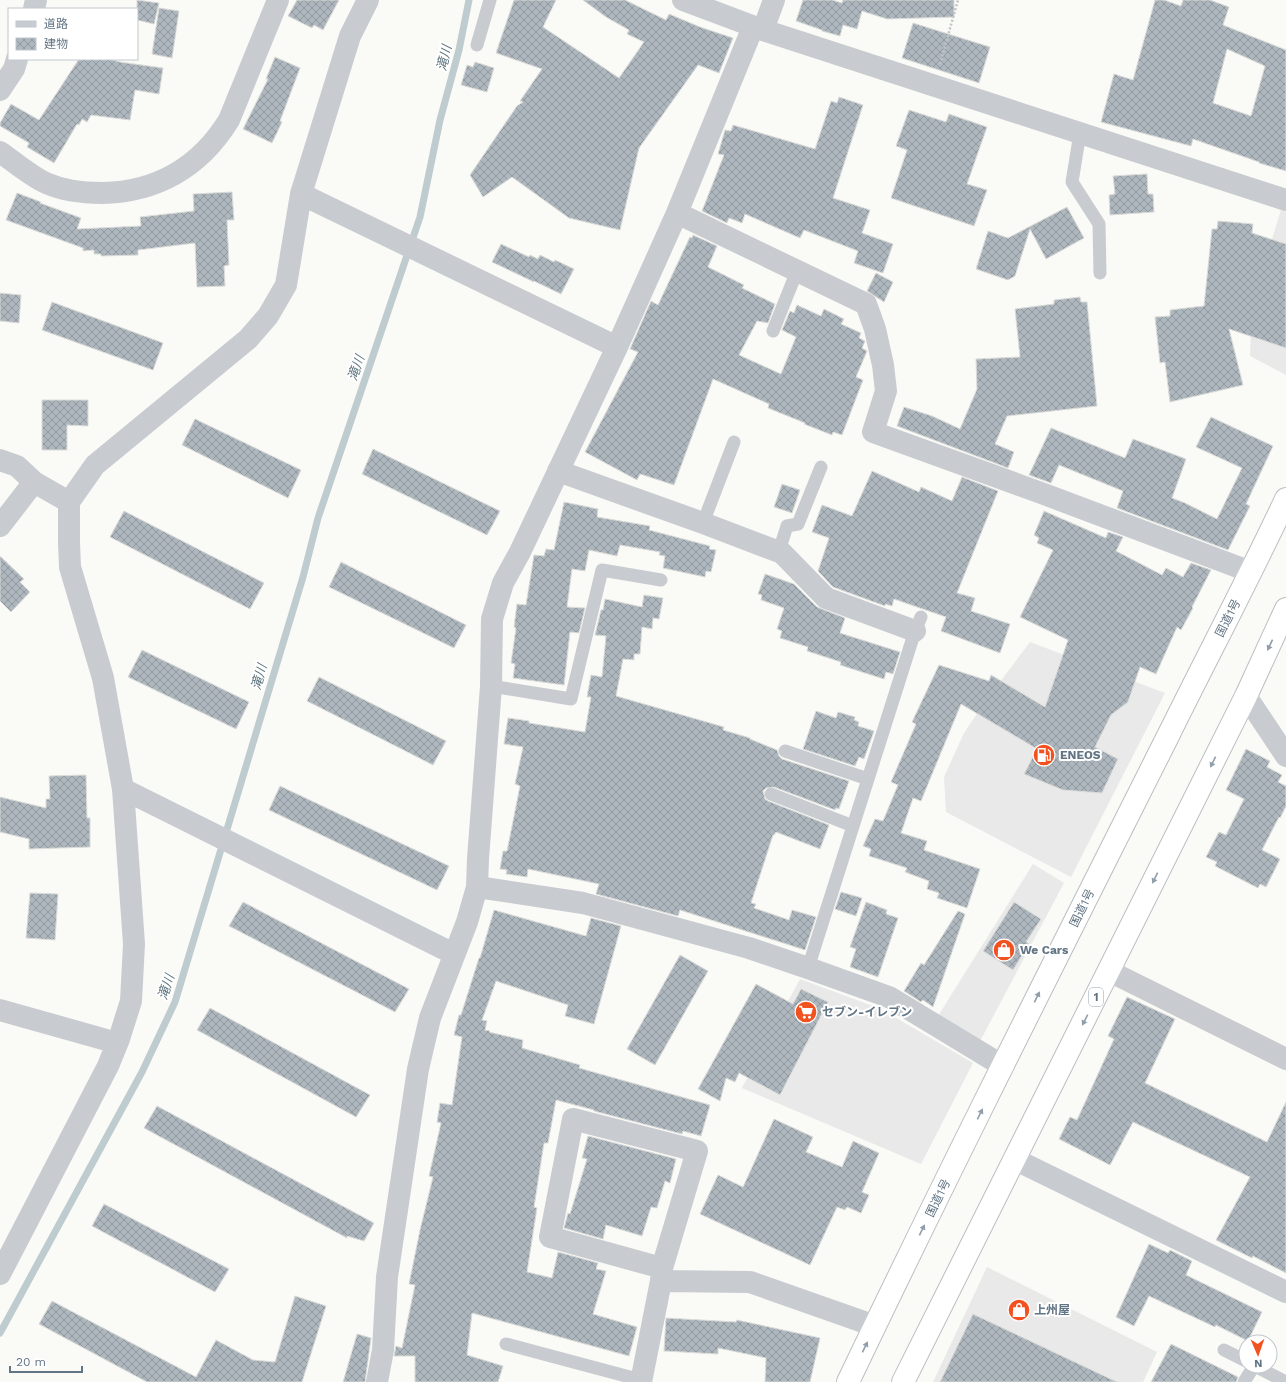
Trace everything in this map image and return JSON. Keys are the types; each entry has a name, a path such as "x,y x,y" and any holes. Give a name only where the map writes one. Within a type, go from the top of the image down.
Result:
{"highway":[{"name":"国道1号","path":"848,1382 1003,1066 1251,572 1286,498"},
{"name":"1","path":"903,1382 1246,696 1286,609"}],"street":[{"path":"0,152 45,183 64,190 86,193 110,193 137,190 158,183 192,162 219,136 229,120 278,0"},
{"path":"0,1274 108,1066 118,1043 131,1001 134,944 123,788 103,678 70,567 69,502 95,465 248,339 268,316 286,285 300,194 350,36 368,0"},
{"path":"683,0 758,28 1286,200"},
{"path":"377,1382 383,1350 387,1277 418,1069 430,1018 467,922 477,887 490,686 492,619 503,583 520,552 617,347 758,28 774,0"},
{"path":"0,90 14,69 17,60"},
{"path":"300,194 617,347"},
{"path":"677,213 866,304 875,329 883,365 886,391 873,432 1052,497 1251,572"},
{"path":"0,460 17,466 34,482 69,502"},
{"path":"558,471 703,522 779,551 826,598 918,624"},
{"path":"0,526 34,482"},
{"path":"1246,696 1286,756"},
{"path":"123,788 454,954"},
{"path":"477,887 583,903 749,948 808,968 889,997 1003,1066"},
{"path":"1109,972 1286,1059"},
{"path":"0,1010 118,1043"},
{"path":"641,1381 662,1274 697,1151 573,1119 550,1237 662,1274 750,1282 875,1326"},
{"path":"1014,1160 1286,1292"}],"lane":[{"path":"477,45 490,0"},
{"path":"1080,133 1072,182 1099,224 1100,273"},
{"path":"773,331 797,271"},
{"path":"703,522 734,442"},
{"path":"779,551 786,526 798,524 821,467"},
{"path":"490,686 571,699 602,570 661,580"},
{"path":"808,968 918,624"},
{"path":"785,751 868,779"},
{"path":"771,794 853,826"},
{"path":"506,1344 641,1381"},
{"path":"1224,1350 1238,1357"},
{"path":"1270,1374 1286,1382"}],"path":[{"path":"934,86 958,0"}],"shaded area":[{"path":"1281,210 1286,212 1286,375 1250,356 1252,304"},
{"name":"ENEOS","path":"1030,642 1165,693 1071,877 946,812 944,777 964,733 987,699"},
{"name":"We Cars","path":"1033,864 1064,883 979,1043 938,1016"},
{"path":"800,979 881,1009 973,1063 921,1164 742,1088"},
{"name":"上州屋","path":"987,1267 1157,1352 1143,1382 933,1382"}],"building":[{"path":"137,0 159,3 154,24 138,20"},
{"path":"297,0 339,0 323,30 314,25 312,28 288,16"},
{"path":"514,0 556,0 543,27 619,78 644,42 627,34 629,30 606,17 583,0 625,0 666,20 669,14 700,27 733,38 719,73 698,65 639,148 620,230 569,218 512,177 483,197 470,175 517,106 523,102 520,101 542,69 496,53"},
{"path":"803,0 832,0 842,3 843,0 954,0 954,17 887,19 862,11 857,29 843,25 840,36 796,21"},
{"path":"1155,0 1164,0 1181,6 1183,0 1210,0 1229,7 1223,25 1286,50 1286,171 1259,163 1193,139 1191,146 1101,122 1114,74 1133,80","holes":["1227,49 1265,66 1251,116 1213,103"]},
{"path":"159,8 179,11 172,58 152,54"},
{"path":"913,23 990,47 979,83 902,58"},
{"path":"275,57 300,68 280,121 282,122 272,143 243,129 268,79 266,79"},
{"path":"78,60 113,60 163,68 159,94 135,90 130,120 91,115 87,122 82,119 79,125 77,124 54,163 27,147 29,143 0,126 0,123 11,104 39,120"},
{"path":"475,62 494,68 487,92 461,85 467,65 473,67"},
{"path":"839,97 863,105 833,198 870,210 862,233 893,244 883,273 854,263 858,251 804,230 800,238 745,214 742,223 729,218 727,223 702,211 724,155 718,154 725,130 731,131 733,125 815,149 831,101 837,103"},
{"path":"909,110 946,122 949,114 987,127 967,184 987,190 974,226 891,198 907,150 896,146"},
{"path":"1147,174 1148,194 1153,194 1154,212 1110,215 1109,195 1115,194 1113,176"},
{"path":"232,192 234,220 227,220 229,265 224,266 225,286 197,287 195,243 138,250 138,255 101,256 101,254 94,254 94,250 83,251 83,248 6,220 17,193 81,218 77,229 141,226 140,217 194,211 193,194"},
{"path":"1067,207 1084,238 1046,259 1030,229 1015,276 1008,280 976,269 988,231 1008,238"},
{"path":"1218,221 1253,224 1252,233 1286,244 1286,348 1229,329 1243,385 1170,402 1165,362 1160,363 1155,317 1170,316 1170,310 1204,306 1212,229 1217,229"},
{"path":"693,235 717,246 708,267 744,285 742,288 775,304 768,323 757,321 739,355 781,374 796,337 782,330 790,311 794,313 797,305 821,316 824,309 844,319 841,324 861,333 859,338 865,341 862,348 867,351 856,377 863,380 842,435 833,432 832,435 768,408 769,404 713,379 674,485 640,474 637,480 585,452 638,352 630,349 651,301 658,305 690,237 692,238"},
{"path":"501,244 529,257 530,255 538,259 540,255 574,269 561,294 492,262"},
{"path":"876,273 893,282 884,302 867,291"},
{"path":"0,293 21,295 19,323 0,321"},
{"path":"1080,297 1081,302 1087,302 1097,406 1007,416 995,444 1014,452 1008,468 897,426 904,407 932,416 960,429 977,389 976,359 1020,357 1015,309 1054,304 1054,300"},
{"path":"52,302 163,343 153,370 42,330"},
{"path":"42,400 88,400 88,426 67,425 67,450 42,450"},
{"path":"1211,417 1273,446 1246,504 1250,506 1228,550 1117,508 1123,491 1059,465 1051,483 1029,475 1051,428 1125,458 1133,439 1186,459 1172,498 1217,519 1242,468 1196,447"},
{"path":"195,419 301,470 288,498 182,445"},
{"path":"373,449 500,511 487,535 362,474"},
{"path":"872,471 919,492 921,487 952,501 962,477 998,491 957,593 975,598 971,611 1010,624 1000,653 941,631 946,617 894,599 892,606 885,604 885,606 833,587 818,571 829,538 812,532 822,505 852,516"},
{"path":"782,484 800,490 792,513 774,507"},
{"path":"564,502 598,509 597,517 650,526 649,530 710,546 709,549 716,550 711,572 706,571 705,577 663,568 665,556 659,555 660,552 620,545 617,556 589,550 585,571 572,569 567,607 585,608 579,633 570,632 564,685 513,678 515,664 511,663 516,628 514,627 517,604 526,605 534,555 544,556 546,549 554,550"},
{"path":"124,511 264,583 250,609 110,537"},
{"path":"1044,511 1106,538 1108,532 1123,537 1116,551 1162,575 1166,568 1183,577 1191,563 1211,570 1181,630 1177,627 1156,674 1140,667 1128,702 1111,715 1095,747 1118,759 1102,793 1063,790 1024,774 1037,749 961,704 921,801 913,798 901,833 927,841 924,850 980,869 967,908 937,898 939,893 927,889 929,881 905,872 907,868 869,856 871,849 863,846 875,819 883,821 898,785 891,782 916,724 912,722 939,665 989,681 991,675 1045,707 1068,640 1020,617 1053,550 1037,543 1039,538 1034,535"},
{"path":"0,556 24,579 20,582 30,592 11,612 0,601"},
{"path":"341,562 466,625 454,648 329,587"},
{"path":"765,574 794,584 817,607 845,618 840,633 900,652 893,674 886,672 884,679 865,673 840,665 841,662 807,651 808,647 780,638 782,631 777,629 784,608 761,600 762,595 758,594"},
{"path":"644,595 663,598 659,619 653,618 652,629 642,627 640,654 634,654 634,660 623,659 616,696 724,727 723,730 750,738 777,750 782,759 849,781 839,809 836,808 835,810 774,787 766,788 763,791 765,799 768,801 829,825 820,849 776,832 773,835 751,903 756,904 754,908 789,920 792,910 816,917 805,950 680,910 678,916 596,894 599,884 528,869 527,877 506,874 507,870 500,869 503,851 507,851 520,786 515,784 523,747 504,744 508,718 585,732 591,697 587,697 591,675 602,677 606,636 595,635 605,599 642,607"},
{"path":"142,650 249,702 236,729 128,677"},
{"path":"319,677 446,741 433,765 307,701"},
{"path":"816,711 836,718 838,712 855,717 854,720 859,722 858,726 874,731 864,759 859,757 855,766 803,749"},
{"path":"1246,749 1270,761 1267,767 1282,775 1278,782 1286,786 1286,806 1262,850 1280,859 1266,887 1260,884 1258,888 1215,866 1217,862 1206,857 1219,832 1226,835 1244,799 1226,790"},
{"path":"86,775 87,818 90,818 90,847 29,849 29,839 0,832 0,797 46,808 46,799 50,799 49,776"},
{"path":"280,786 449,866 437,890 269,810"},
{"path":"841,892 862,898 856,916 835,909"},
{"path":"30,893 58,894 55,940 26,938"},
{"path":"243,902 409,989 395,1012 229,926"},
{"path":"866,902 887,910 886,914 898,918 878,977 850,967 856,949 850,947"},
{"path":"1014,902 1041,919 1026,942 1029,944 1013,970 983,951"},
{"path":"494,910 586,936 591,918 621,926 594,1024 565,1016 568,1005 496,981 482,1020 487,1021 485,1030 523,1040 522,1048 580,1065 579,1068 710,1105 701,1136 683,1131 682,1134 556,1100 548,1143 544,1143 534,1207 537,1208 527,1272 552,1278 558,1252 598,1263 596,1269 606,1271 593,1314 637,1327 629,1356 472,1313 467,1355 503,1366 498,1382 415,1382 415,1356 394,1356 396,1346 402,1348 415,1285 409,1284 433,1177 429,1176 441,1123 437,1122 440,1103 452,1105 462,1037 454,1035 459,1015 461,1015 480,958"},
{"path":"958,911 965,914 933,1007 923,1000 921,1002 904,991 921,963 924,965"},
{"path":"680,955 708,971 655,1065 627,1049"},
{"path":"756,984 793,1004 801,989 828,1002 780,1095 739,1073 735,1082 726,1078 720,1101 698,1089"},
{"path":"1127,997 1175,1019 1145,1083 1267,1142 1286,1102 1286,1273 1253,1256 1252,1258 1216,1240 1250,1177 1133,1122 1110,1165 1059,1139 1070,1117 1077,1120 1114,1039 1108,1036"},
{"path":"210,1008 370,1095 356,1117 197,1030"},
{"path":"157,1106 374,1223 364,1241 347,1236 347,1238 144,1128"},
{"path":"774,1119 813,1137 806,1152 842,1167 853,1141 879,1153 862,1192 869,1195 861,1213 847,1207 845,1210 837,1207 810,1265 700,1214 718,1175 743,1187"},
{"path":"588,1136 676,1159 670,1183 665,1181 657,1208 651,1207 642,1236 606,1225 603,1239 564,1228 568,1213 570,1214 587,1159 582,1158"},
{"path":"104,1204 229,1269 215,1292 92,1226"},
{"path":"1149,1244 1168,1253 1170,1250 1192,1261 1186,1275 1262,1312 1251,1334 1238,1334 1238,1336 1216,1325 1215,1327 1149,1296 1134,1326 1116,1317"},
{"path":"295,1296 326,1306 302,1382 147,1382 39,1324 52,1301 196,1377 216,1340 253,1360 275,1362"},
{"path":"973,1314 1117,1382 940,1382"},
{"path":"666,1318 736,1322 737,1320 820,1338 810,1382 765,1382 766,1358 718,1348 718,1354 664,1351"},
{"path":"357,1334 371,1338 365,1382 343,1382"},
{"path":"1171,1344 1238,1377 1236,1382 1151,1382"}],"waterway":[{"name":"滝川","path":"0,1333 142,1072 175,1002 303,577 318,518 420,217 440,120 459,50 469,0"}],"place":[{"name":"ENEOS","path":"1044,755"},
{"name":"We Cars","path":"1004,950"},
{"name":"セブン-イレブン","path":"806,1012"},
{"name":"上州屋","path":"1019,1310"}]}
